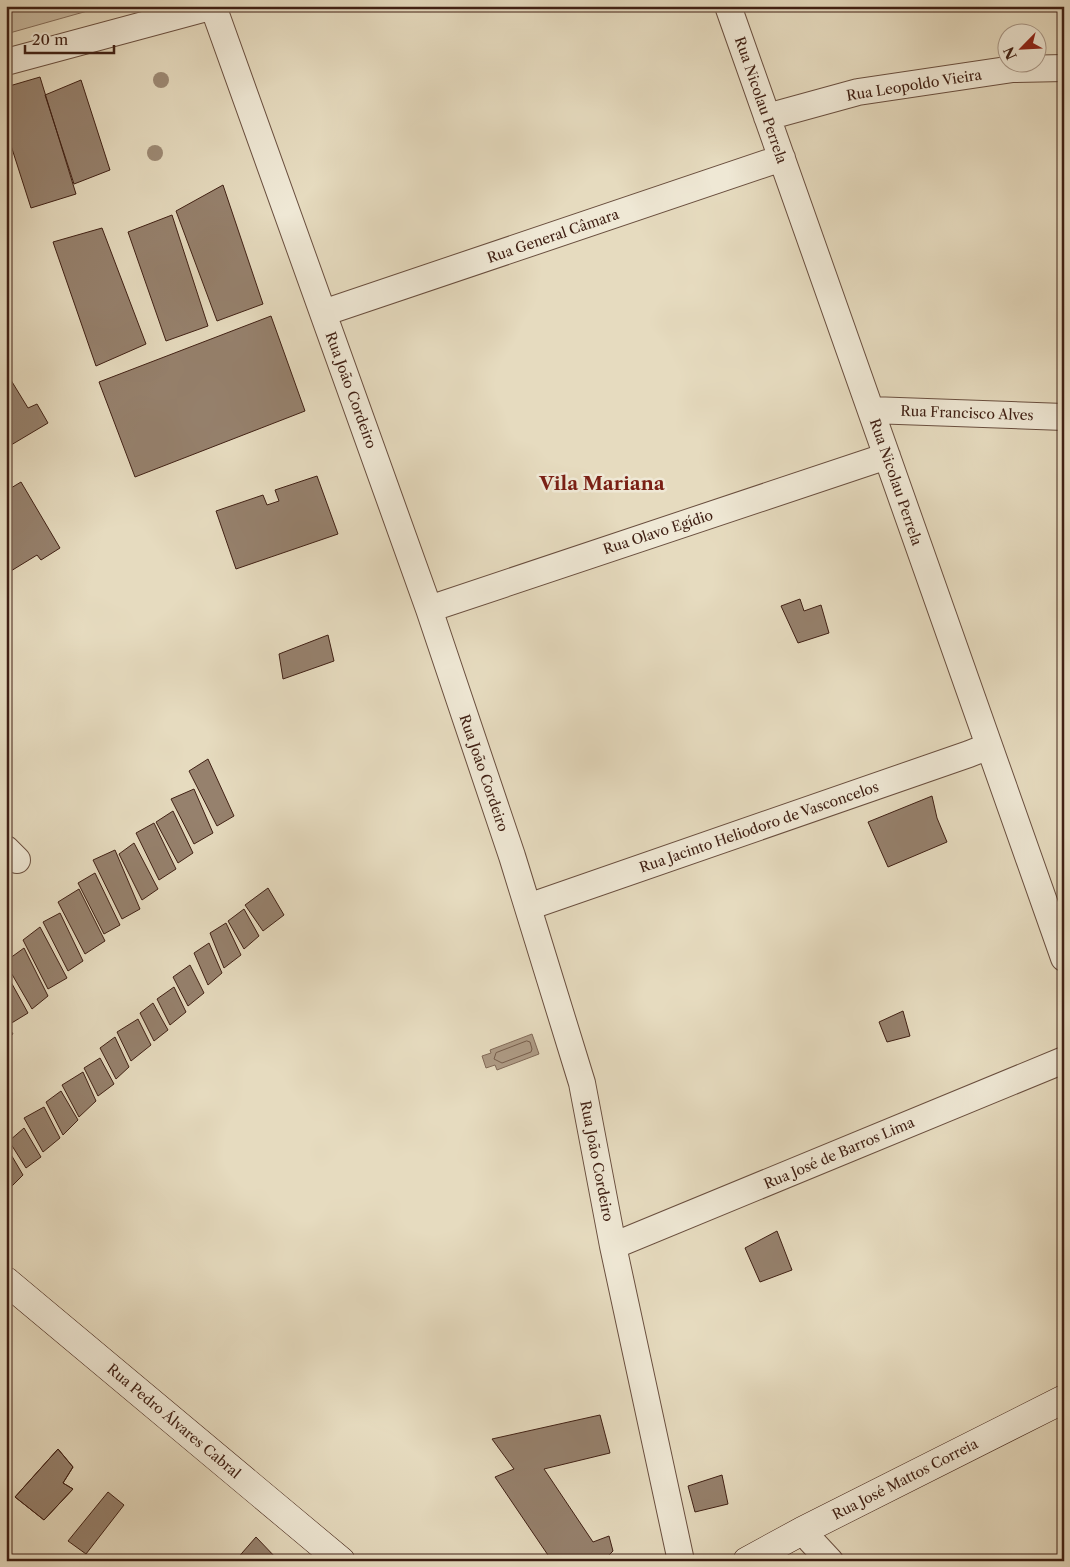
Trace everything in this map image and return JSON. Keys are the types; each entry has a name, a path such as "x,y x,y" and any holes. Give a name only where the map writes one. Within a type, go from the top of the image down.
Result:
{"main road":[{"name":"Rua Pedro Álvares Cabral","path":"6,1281 341,1561"},
{"name":"Rua José Mattos Correia","path":"747,1561 802,1531 1064,1399"}],"street":[{"path":"6,62 213,6"},
{"name":"Rua João Cordeiro","path":"213,6 429,608 528,907 582,1083 613,1246 681,1561"},
{"name":"Rua Nicolau Perrela","path":"728,6 1063,954"},
{"name":"Rua Leopoldo Vieira","path":"767,117 858,92 1013,69 1064,68"},
{"name":"Rua General Câmara","path":"323,313 782,158"},
{"name":"Rua Francisco Alves","path":"871,410 1064,417"},
{"name":"Rua Olavo Egídio","path":"429,608 887,456"},
{"name":"Rua Jacinto Heliodoro de Vasconcelos","path":"528,907 989,746"},
{"name":"Rua José de Barros Lima","path":"613,1246 1064,1060"},
{"path":"802,1531 830,1561"}],"shaded area":[{"path":"6,6 105,6 6,34"}],"water":[{"path":"532,1034 539,1054 497,1070 495,1065 486,1068 482,1056 491,1053 490,1050"}],"building":[{"path":"40,77 76,194 31,208 6,130 6,87"},
{"path":"81,80 110,170 74,184 45,95"},
{"path":"223,185 263,304 217,321 176,211"},
{"path":"172,215 208,326 166,341 128,232"},
{"path":"102,228 146,344 96,366 53,242"},
{"path":"271,316 305,411 135,477 99,382"},
{"path":"6,372 28,408 37,404 48,423 6,448"},
{"path":"317,476 338,534 236,569 216,511 263,495 267,505 279,501 275,490"},
{"path":"21,482 60,548 41,560 37,555 6,574 6,491"},
{"path":"800,599 804,611 821,605 829,633 798,643 781,606"},
{"path":"328,635 334,661 283,679 279,654"},
{"path":"208,759 234,816 217,826 189,771"},
{"path":"194,789 213,833 194,844 171,799"},
{"path":"932,796 937,818 947,842 888,867 868,822"},
{"path":"173,811 193,853 178,863 156,822"},
{"path":"154,823 176,869 159,880 136,833"},
{"path":"134,843 158,889 142,900 119,854"},
{"path":"115,850 140,909 122,919 93,860"},
{"path":"95,873 120,925 104,934 78,883"},
{"path":"268,888 284,915 263,931 245,905"},
{"path":"79,889 105,941 85,954 58,902"},
{"path":"244,909 259,936 244,949 228,921"},
{"path":"60,913 83,961 68,971 43,922"},
{"path":"226,923 241,955 224,968 210,933"},
{"path":"40,927 67,978 48,989 23,940"},
{"path":"209,943 222,973 208,985 194,953"},
{"path":"24,948 48,996 32,1009 6,964 6,961"},
{"path":"190,965 204,993 188,1006 173,977"},
{"path":"6,973 28,1013 10,1024 6,1016"},
{"path":"174,987 186,1012 170,1025 157,999"},
{"path":"153,1003 168,1030 154,1041 140,1013"},
{"path":"903,1011 910,1036 887,1042 879,1022"},
{"path":"138,1019 151,1045 131,1061 117,1032"},
{"path":"6,1023 13,1034 6,1039"},
{"path":"115,1037 129,1067 116,1079 100,1048"},
{"path":"100,1058 114,1084 98,1096 84,1068"},
{"path":"83,1072 96,1101 79,1117 62,1085"},
{"path":"61,1091 78,1120 63,1135 46,1102"},
{"path":"44,1107 60,1138 43,1152 24,1118"},
{"path":"24,1128 41,1157 26,1168 9,1141"},
{"path":"6,1146 23,1175 8,1190 6,1186"},
{"path":"777,1231 792,1270 760,1282 745,1248"},
{"path":"600,1415 610,1453 544,1469 593,1542 609,1536 613,1551 603,1561 552,1561 495,1477 514,1469 492,1439"},
{"path":"58,1449 73,1467 63,1483 73,1489 44,1520 15,1497"},
{"path":"58,1449 73,1467 63,1483 73,1489 44,1520 15,1497"},
{"path":"722,1475 728,1504 695,1512 688,1486"},
{"path":"108,1492 124,1505 86,1554 68,1541"},
{"path":"256,1537 278,1560 235,1561"}],"district":[{"name":"Vila Mariana","path":"602,483"}]}
